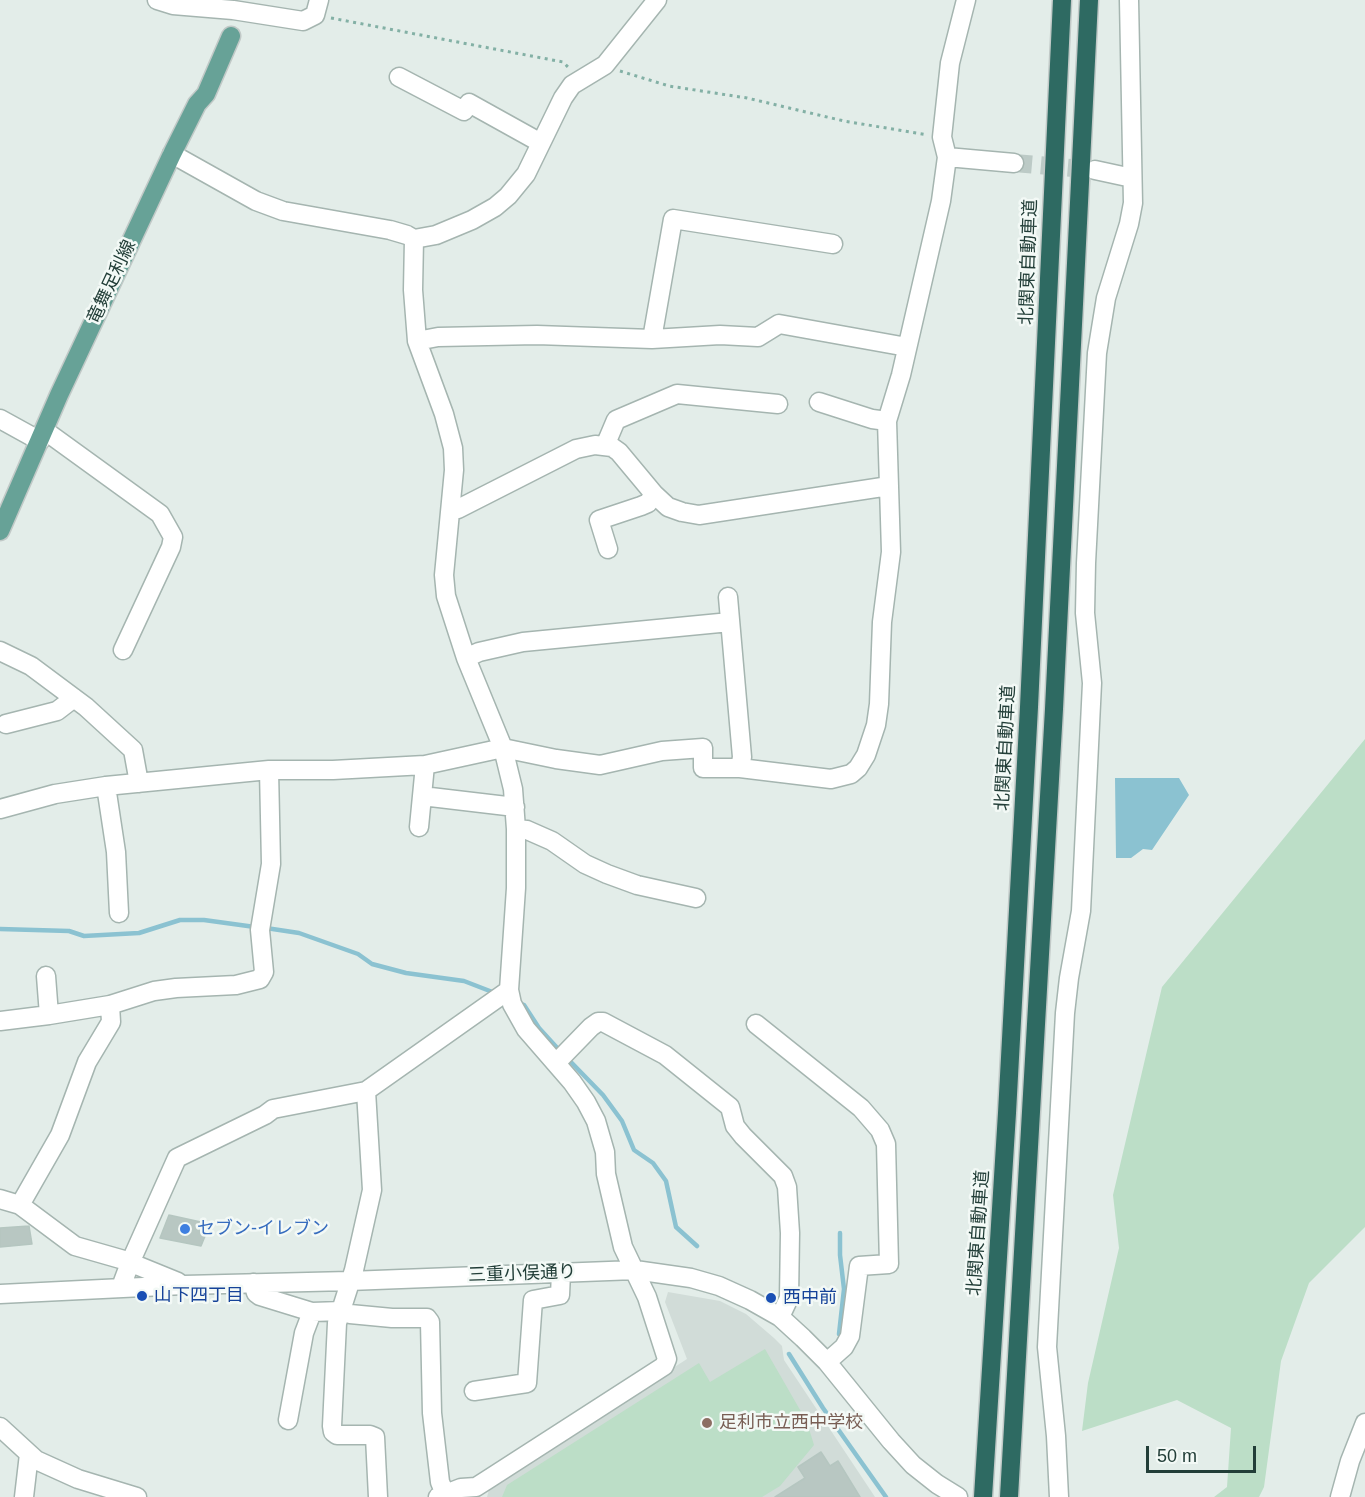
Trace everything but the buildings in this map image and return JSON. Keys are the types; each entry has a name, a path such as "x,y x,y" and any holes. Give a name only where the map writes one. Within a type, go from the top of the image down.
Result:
{"highway":[{"name":"北関東自動車道","path":"984,1489 1028,719 1062,0"},
{"path":"1009,1497 1054,721 1089,0"}],"main road":[{"name":"竜舞足利線","path":"0,531 59,395 172,154 197,104 206,94 231,36"}],"street":[{"path":"157,0 173,4 232,5 303,21 317,7"},
{"path":"172,154 256,201 283,211 390,230 414,239 436,235 454,229 495,207 518,185 572,85 605,65 657,0"},
{"path":"0,809 55,794 106,786 269,771 425,765 503,748 600,765 662,751 703,748 703,768 740,768 831,779 851,774 858,768 866,754 876,725 882,622 891,552 887,421 941,201 947,157 942,137 950,63 966,0"},
{"path":"1059,1497 1056,1436 1047,1347 1065,1013 1082,900 1092,683 1085,613 1086,563 1097,353 1106,298 1129,224 1133,203 1129,0"},
{"path":"231,36 232,5"},
{"path":"399,77 464,111 469,103 541,143"},
{"path":"947,157 1014,163"},
{"path":"1095,170 1132,178"},
{"path":"652,339 673,219 833,244"},
{"path":"253,1283 256,1293 260,1296 312,1312 341,1311 392,1318 427,1318 430,1323 432,1413 441,1495 460,1488 477,1492 664,1366 667,1359 647,1297 623,1247 606,1174 605,1152 596,1121 586,1102 518,1017 509,990 516,888 515,807 503,748 466,658 450,611 445,585 445,550 454,470 453,448 444,414 417,341 414,239"},
{"path":"417,341 438,337 537,335 652,339 720,335 758,337 779,324 907,347"},
{"path":"605,446 616,420 676,394 777,404"},
{"path":"819,402 872,419 887,421"},
{"path":"0,419 42,436 160,514 173,537 171,547 123,650"},
{"path":"451,510 458,510 576,449 595,445 612,447 619,452 654,494 669,507 699,515 889,486"},
{"path":"608,549 599,520 648,503 654,494"},
{"path":"728,597 742,757 740,768"},
{"path":"466,658 501,646 534,641 730,622"},
{"path":"0,651 31,666 74,698 133,750 139,783"},
{"path":"6,723 57,711 74,698"},
{"path":"419,828 425,765"},
{"path":"0,1021 49,1016 110,1005 154,991 236,985 260,979 264,972 260,930 271,864 269,771"},
{"path":"106,786 116,852 119,913"},
{"path":"422,796 515,807"},
{"path":"516,829 527,830 552,841 585,864 607,874 637,885 696,898"},
{"path":"46,976 49,1016"},
{"path":"121,1287 177,1158 273,1109 366,1091 509,990"},
{"path":"20,1205 60,1135 87,1062 111,1022 110,1005"},
{"path":"556,1063 591,1027 603,1022 652,1046 730,1107 735,1126 783,1176 787,1187 790,1233 789,1298 780,1317"},
{"path":"756,1024 861,1108 880,1130 886,1144 889,1264 859,1266 850,1336 844,1347 827,1362"},
{"path":"366,1091 372,1190 354,1270 337,1323 333,1432 337,1435 375,1437 378,1497"},
{"path":"0,1199 20,1205 75,1246 130,1263 184,1285"},
{"name":"三重小俣通り","path":"0,1294 121,1287 635,1270 691,1278 719,1286 780,1317 827,1362 913,1465 958,1497"},
{"path":"474,1391 527,1383 533,1300 560,1295 561,1273"},
{"path":"288,1419 304,1333 312,1312"},
{"path":"1340,1497 1350,1461 1365,1423"},
{"path":"0,1427 36,1460 77,1488 138,1497"},
{"path":"24,1497 29,1454"}],"path":[{"path":"317,7 562,62 580,79"},
{"path":"605,65 669,86 747,98 844,121 942,137"}],"shaded area":[{"name":"足利市立西中学校","path":"668,1292 720,1301 746,1314 774,1338 782,1346 784,1360 875,1497 487,1497 490,1486 687,1359 665,1302"}],"green space":[{"path":"1365,739 1365,1227 1309,1283 1281,1361 1264,1487 1259,1497 1214,1497 1227,1487 1231,1428 1177,1400 1082,1431 1088,1383 1119,1248 1113,1195 1162,987"},
{"name":"足利市立西中学校","path":"765,1349 807,1422 814,1445 780,1486 762,1497 502,1497 507,1485 699,1363 710,1382"}],"water":[{"path":"1115,778 1179,778 1189,795 1152,850 1143,849 1131,858 1116,858"}],"waterway":[{"path":"0,929 69,931 84,936 139,933 180,920 204,920 255,927"},
{"path":"266,928 299,933 358,954 372,964 406,973 464,981 495,993"},
{"path":"517,1002 524,1005 539,1028 560,1051"},
{"path":"566,1057 603,1095 622,1121 634,1150 653,1163 666,1181 676,1227 697,1246"},
{"path":"839,1334 844,1289 840,1233"},
{"path":"789,1354 823,1408 886,1497"}],"tunnel":[{"path":"1014,163 1095,170"}],"place":[{"name":"セブン-イレブン","path":"185,1229"},
{"name":"山下四丁目","path":"142,1296"},
{"name":"西中前","path":"771,1298"},
{"name":"足利市立西中学校","path":"707,1423"}]}
